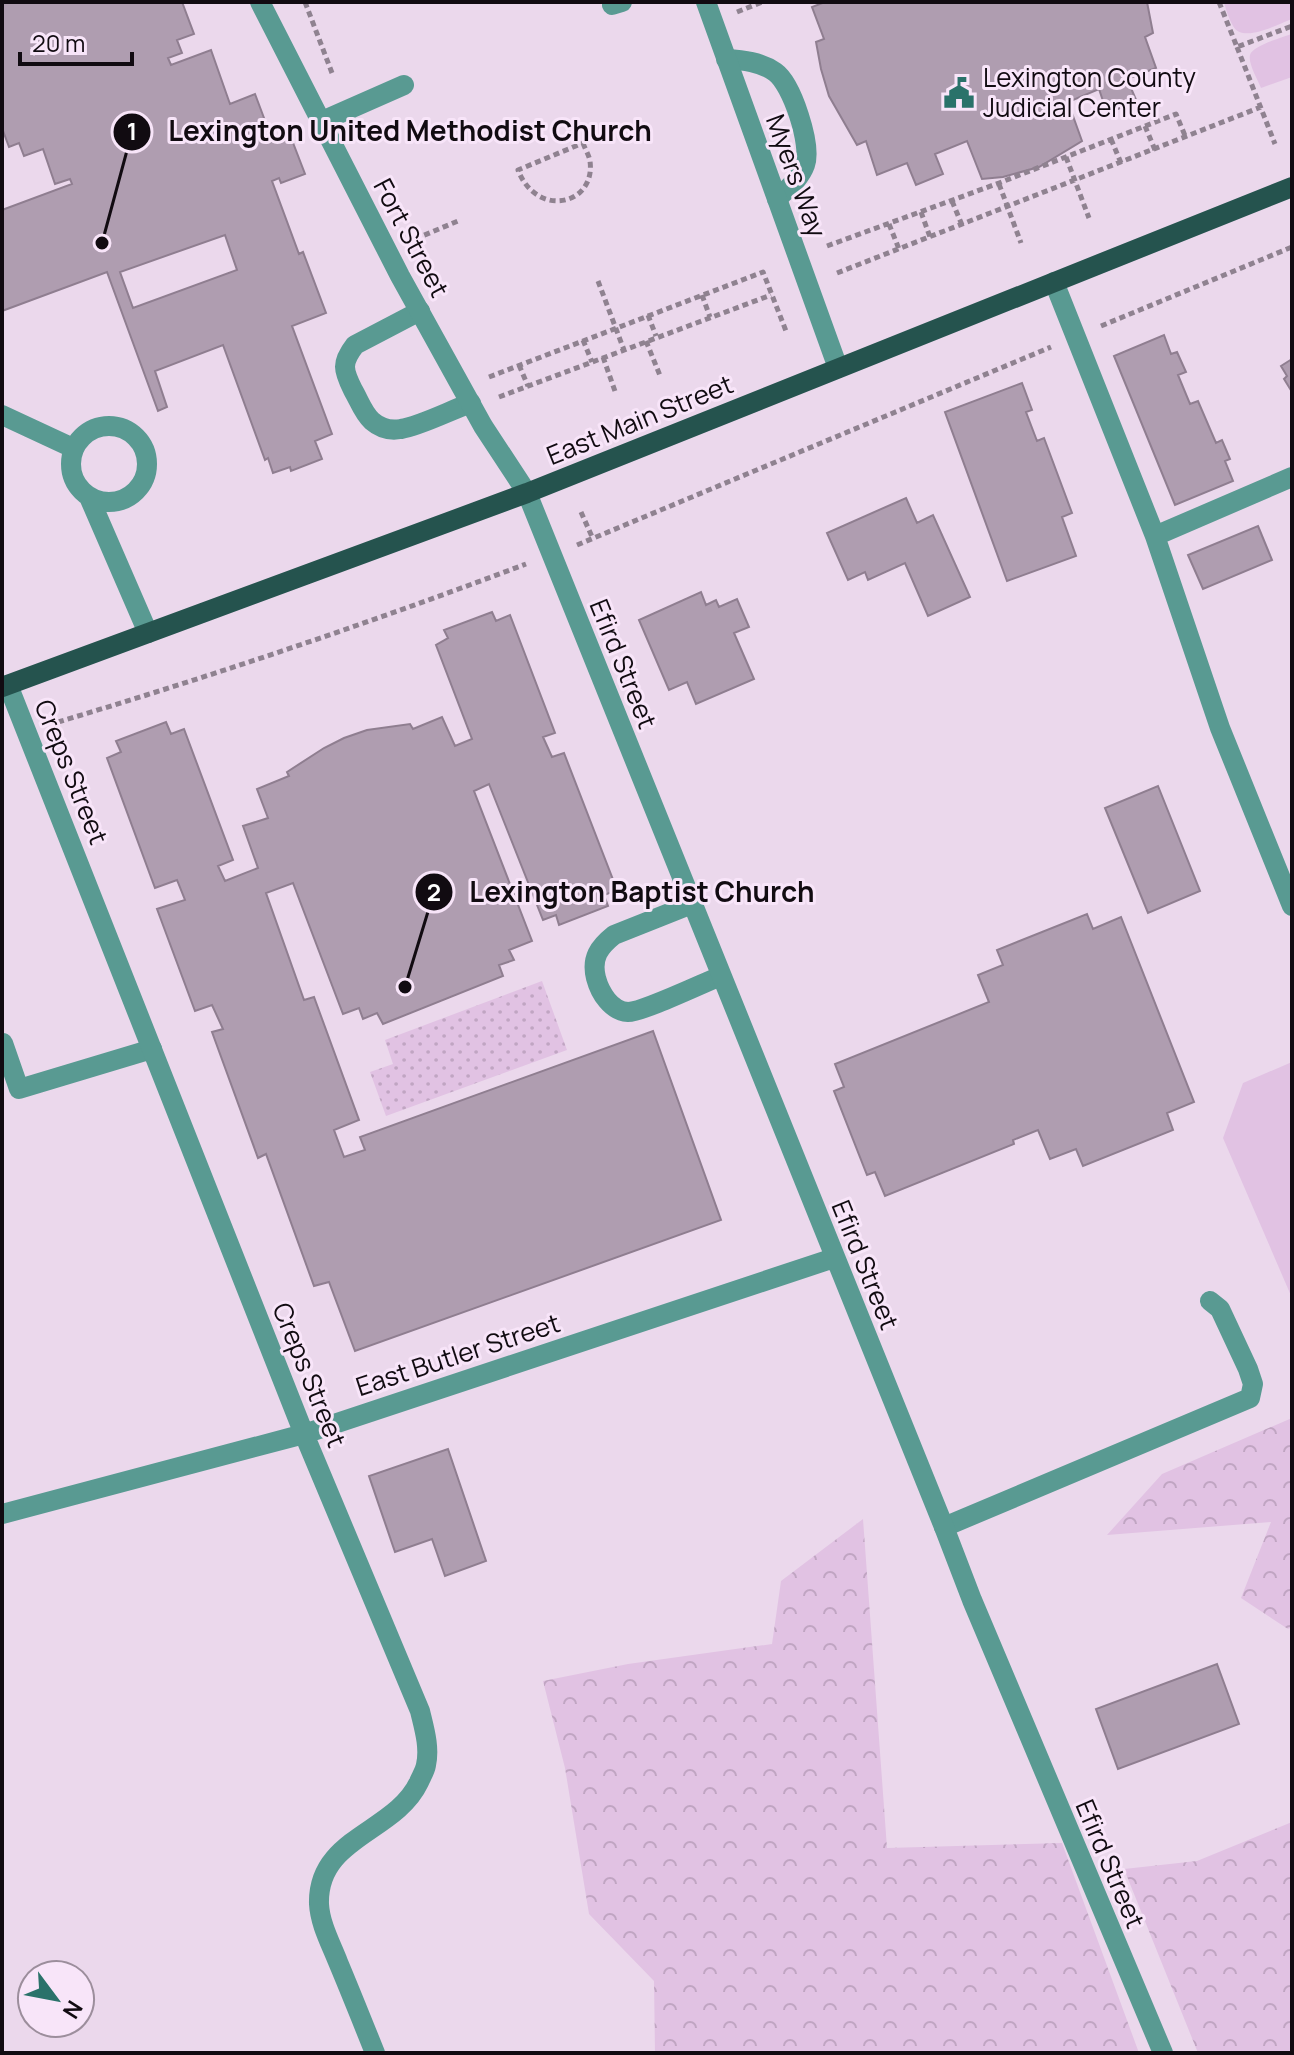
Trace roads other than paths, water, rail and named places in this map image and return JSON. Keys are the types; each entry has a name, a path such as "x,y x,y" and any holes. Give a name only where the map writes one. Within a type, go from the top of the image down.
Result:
{"main road":[{"name":"East Main Street","path":"5,686 527,493 1292,187"}],"street":[{"name":"Fort Street","path":"260,2 420,311 471,403 527,493"},
{"name":"Myers Way","path":"706,2 838,368"},
{"path":"726,59 745,61 774,71 783,79 792,98 805,141 806,163 800,175 777,199"},
{"path":"320,122 404,85"},
{"path":"1054,282 1155,536 1220,728 1292,906"},
{"path":"420,311 355,345 344,362 344,370 365,413 385,429 403,429 471,403"},
{"path":"2,415 73,448"},
{"path":"104,425 129,431 139,439 148,463 140,487 119,501 107,503 94,500 76,484 71,473 73,448 91,429 104,425"},
{"path":"1155,536 1292,477"},
{"name":"Efird Street","path":"527,493 972,1600 1163,2053"},
{"path":"89,497 148,633"},
{"name":"Creps Street","path":"5,686 304,1434 420,1711 426,1738 426,1766 413,1794 395,1812 349,1844 330,1862 321,1882 319,1906 324,1928 375,2053"},
{"path":"692,904 614,935 595,954 596,977 608,1003 626,1012 641,1009 721,976"},
{"path":"3,1043 19,1089 152,1049"},
{"name":"East Butler Street","path":"2,1514 304,1434 834,1258"},
{"path":"944,1527 1250,1398 1253,1384 1248,1369 1220,1309 1210,1301"}],"place":[{"name":"Lexington County Judicial Center","path":"959,93"},
{"name":"Lexington United Methodist Church","path":"102,243"},
{"name":"Lexington Baptist Church","path":"405,987"}]}
